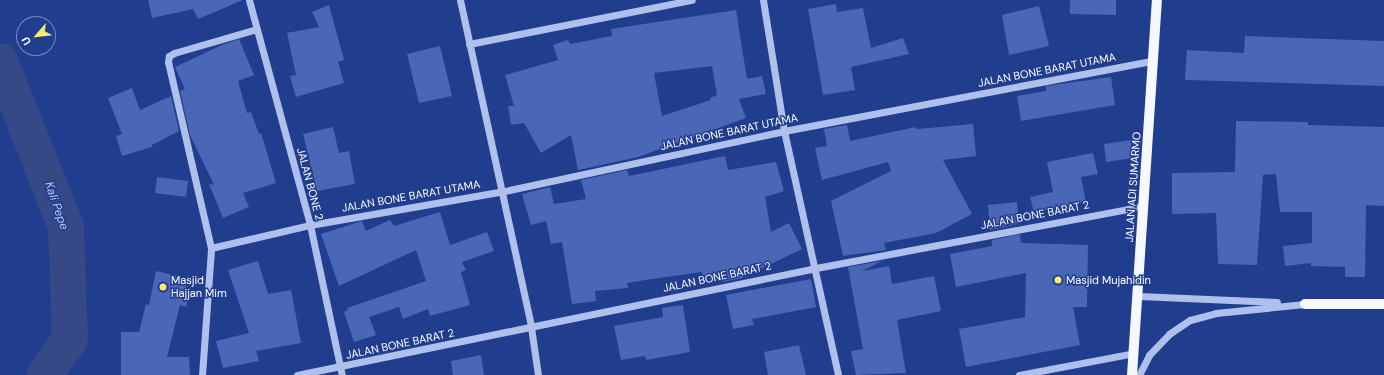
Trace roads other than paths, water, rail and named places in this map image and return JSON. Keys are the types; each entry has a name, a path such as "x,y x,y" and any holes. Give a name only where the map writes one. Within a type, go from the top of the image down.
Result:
{"main road":[{"name":"JALAN ADI SUMARMO","path":"1132,375 1139,296 1143,206 1157,0"},
{"path":"1305,304 1384,304"}],"street":[{"name":"JALAN BONE 2","path":"249,0 310,225 342,371"},
{"path":"460,0 500,192 531,327 538,375"},
{"path":"469,44 692,0"},
{"path":"763,0 784,131 816,268 838,375"},
{"path":"202,375 211,248 168,62 169,56 174,53 257,29"},
{"name":"JALAN BONE BARAT UTAMA","path":"211,248 310,225 500,192 784,131 1152,61"},
{"name":"JALAN BONE BARAT 2","path":"297,375 342,371 531,327 816,268 1143,206"},
{"path":"1139,296 1305,304"},
{"path":"1138,375 1149,355 1169,334 1190,320 1216,312 1305,304"},
{"path":"1019,375 1134,353"}],"waterway":[{"name":"Kali Pepe","path":"0,61 66,227 70,339 45,375"}],"place":[{"name":"Masjid Mujahidin","path":"1058,280"},
{"name":"Masjid Hajjan Mim","path":"163,287"}]}
